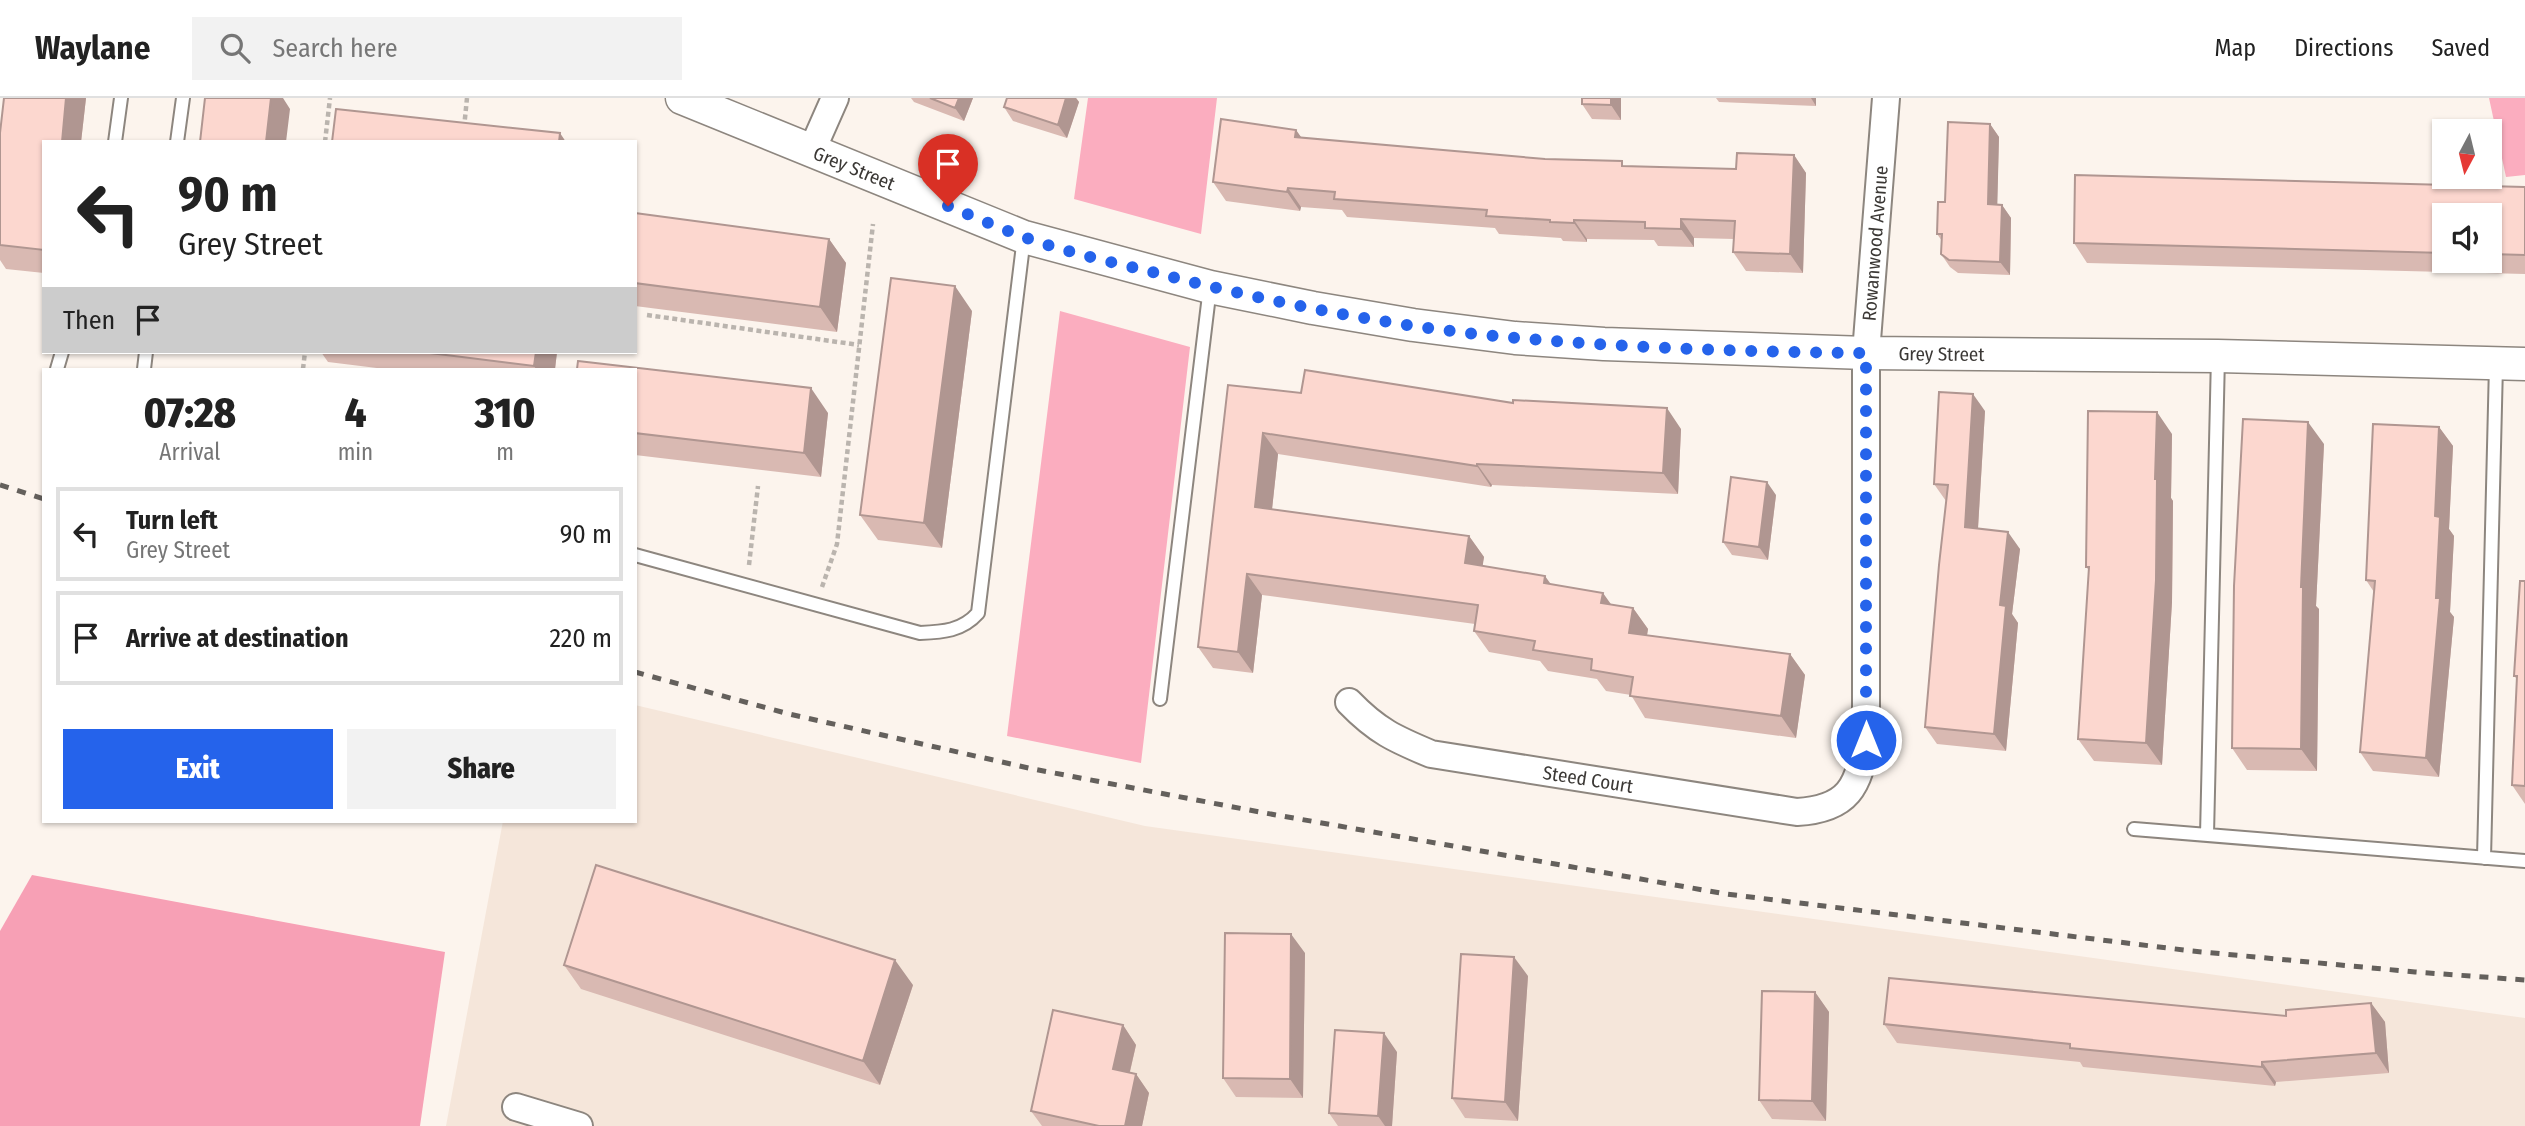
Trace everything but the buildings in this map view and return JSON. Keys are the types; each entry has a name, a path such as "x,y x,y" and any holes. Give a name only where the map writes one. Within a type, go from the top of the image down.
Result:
{"street":[{"name":"Grey Street","path":"682,98 1024,237 1210,287 1413,325 1515,338 1604,344 1866,353 2218,356 2510,363"},
{"path":"812,150 835,98"},
{"name":"Rowanwood Avenue","path":"1840,799 1854,788 1862,770 1866,740 1866,353 1886,98"},
{"name":"Steed Court","path":"1349,702 1369,722 1392,738 1431,754 1797,812 1817,811 1840,799"},
{"path":"516,1107 579,1126"}],"lane":[{"path":"115,140 121,98"},
{"path":"177,140 183,98"},
{"path":"637,556 920,633 947,632 968,624 978,614 1024,237"},
{"path":"1160,699 1210,287"},
{"path":"2207,835 2218,356"},
{"path":"2484,858 2510,363"},
{"path":"2134,829 2525,861"}],"path":[{"path":"325,140 330,98"},
{"path":"462,139 467,98"},
{"path":"816,604 837,544 873,224"},
{"path":"646,315 859,345"},
{"path":"747,586 758,486"}],"shaded area":[{"path":"1088,98 1217,98 1201,234 1074,199"},
{"path":"2489,98 2525,98 2525,175 2506,177 2502,158 2502,119 2494,119"},
{"path":"1060,311 1190,347 1141,763 1007,736"},
{"path":"637,705 1145,826 2525,1018 2525,1126 446,1126 503,823 637,823"},
{"path":"32,875 445,952 420,1126 0,1126 0,931"}],"railway":[{"path":"0,485 42,498"},
{"path":"637,673 789,714 1033,769 1265,813 1726,894 2192,951 2525,980"}],"route":[{"path":"948,206 1024,237 1120,264 1210,287 1413,325 1515,338 1604,344 1866,353 1866,740"}]}
